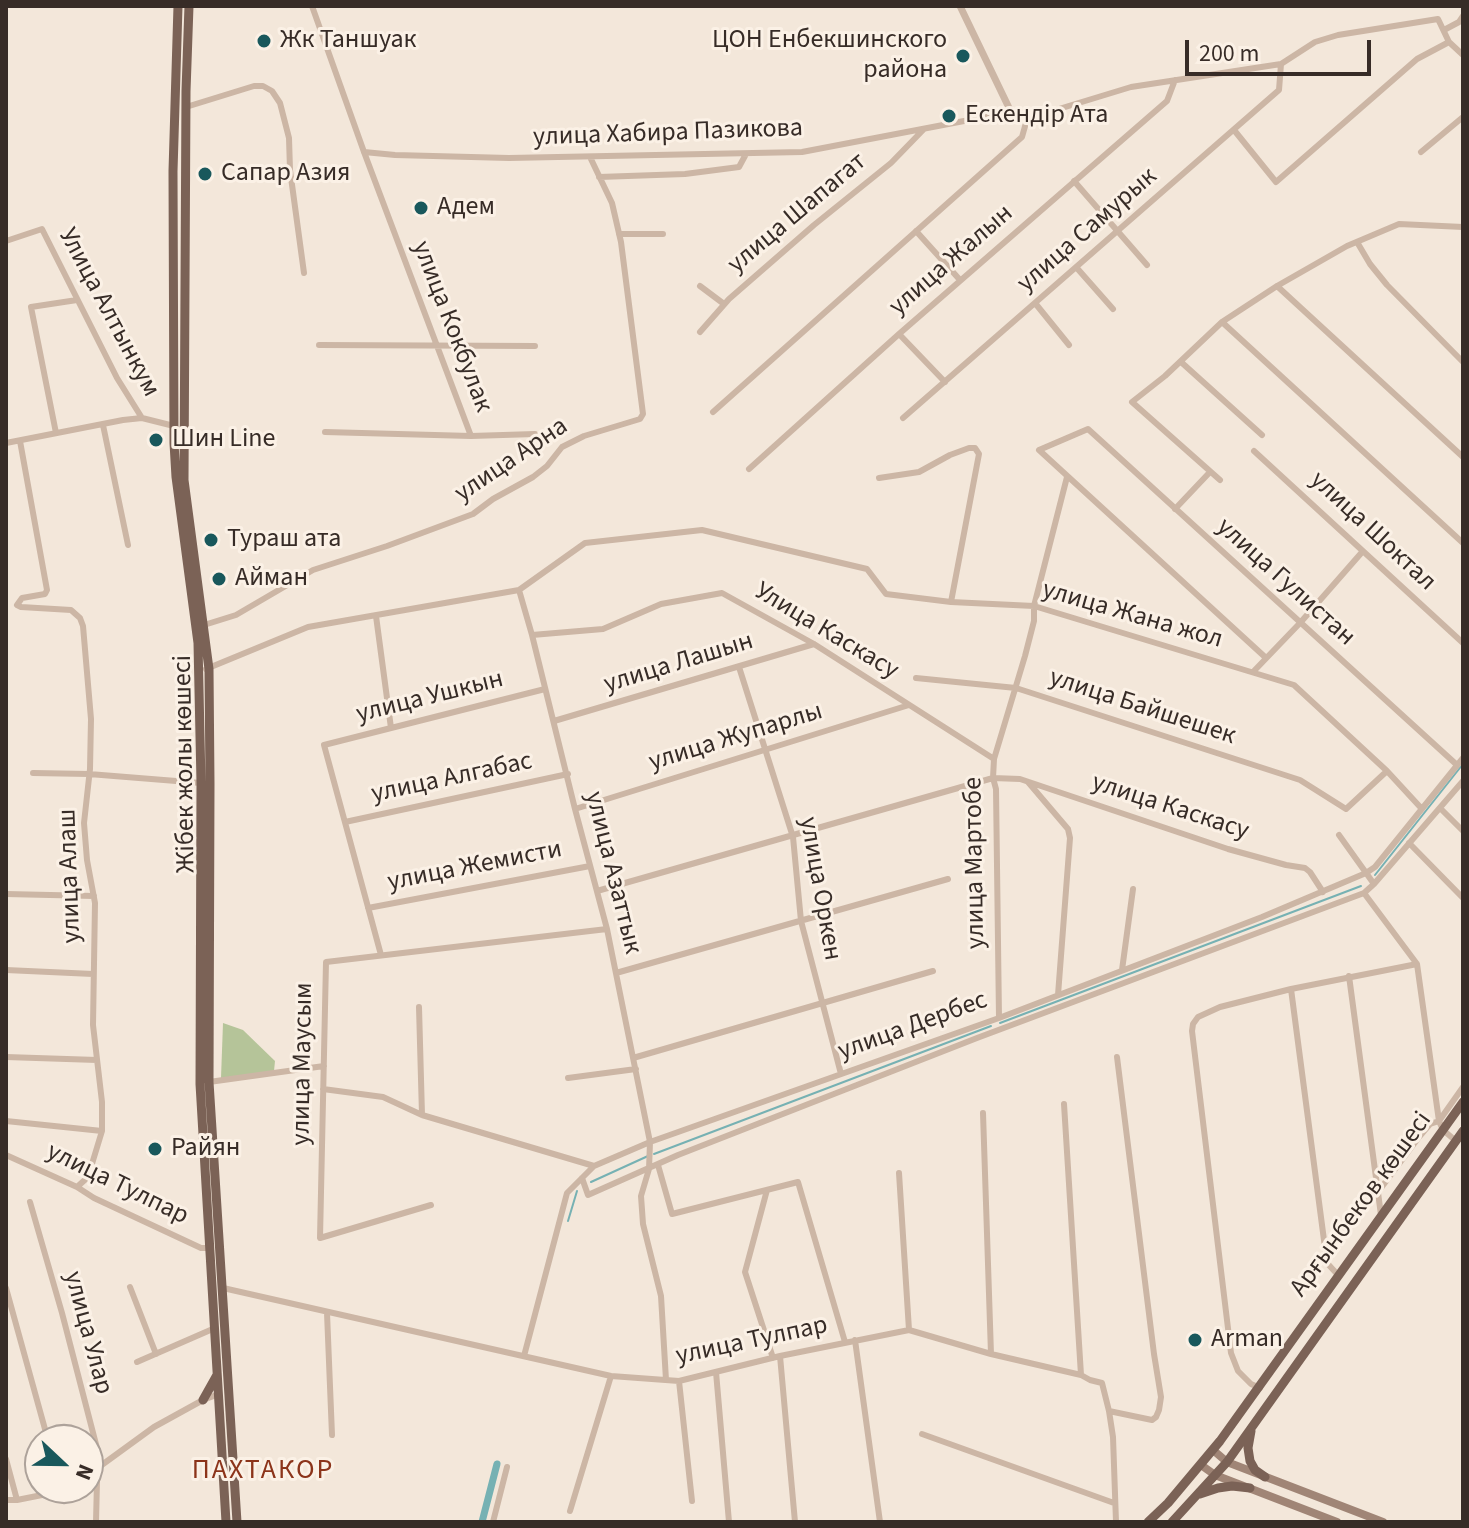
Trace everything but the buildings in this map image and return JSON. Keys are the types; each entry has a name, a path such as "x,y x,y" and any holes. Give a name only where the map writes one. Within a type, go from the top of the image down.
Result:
{"main road":[{"name":"Жібек жолы көшесі","path":"178,6 173,171 174,426 176,477 204,670 210,800 209,1082 223,1288 226,1522"},
{"name":"Жібек жолы көшесі","path":"189,6 184,480 204,625 200,1084 218,1372 225,1392 237,1522"},
{"name":"Арғынбеков көшесі","path":"1148,1522 1201,1465 1260,1388 1441,1126 1463,1102"},
{"name":"Арғынбеков көшесі","path":"1172,1522 1227,1462 1463,1131"},
{"path":"203,1400 218,1372"},
{"path":"1252,1428 1248,1448 1250,1461 1255,1470 1265,1477"},
{"path":"1213,1450 1227,1462 1383,1522"},
{"path":"1201,1465 1215,1475 1337,1522"},
{"path":"1197,1495 1232,1486 1250,1488"}],"street":[{"name":"улица Кокбулак","path":"312,6 471,436"},
{"path":"960,6 1011,112"},
{"path":"1463,16 1459,22 1444,30 1449,42 1463,55"},
{"name":"улица Хабира Пазикова","path":"364,152 509,158 802,152 1011,112 1049,112 1131,87 1281,64 1315,42 1338,35 1438,19 1444,30"},
{"path":"1234,130 1276,182 1417,59 1449,42"},
{"name":"улица Самурык","path":"903,418 1279,90 1281,64"},
{"name":"улица Жалын","path":"749,469 960,280 1167,101 1175,80"},
{"path":"186,107 254,86 263,86 272,91 280,103 289,138 290,170 304,273"},
{"path":"713,412 1022,137 1029,112"},
{"path":"1421,152 1463,117"},
{"name":"улица Шапагат","path":"700,332 724,304 891,163 924,129"},
{"path":"599,177 685,174 739,167 746,154"},
{"name":"улица Арна","path":"204,625 236,615 313,570 473,514 533,477 547,466 562,447 584,436 640,419 643,414 642,400 619,234 612,203 590,157"},
{"path":"1074,181 1147,265"},
{"path":"1220,480 1132,402 1181,362 1222,322 1277,286 1357,242 1399,224 1462,227"},
{"name":"Улица Алтынкум","path":"6,241 42,229 117,378 142,418 174,426"},
{"path":"916,231 960,280"},
{"path":"619,234 663,234"},
{"path":"1357,242 1387,285 1463,362"},
{"path":"1076,267 1113,309"},
{"path":"700,286 724,304"},
{"path":"1277,286 1463,457"},
{"path":"56,433 31,307 77,300"},
{"path":"1035,303 1069,345"},
{"path":"1222,322 1463,543"},
{"path":"899,334 945,382"},
{"path":"319,345 535,346"},
{"path":"1181,362 1262,435"},
{"path":"6,443 142,418"},
{"path":"103,425 128,545"},
{"name":"улица Гулистан","path":"1067,477 1039,450 1088,429 1457,765"},
{"path":"325,432 471,436 535,434"},
{"name":"улица Алаш","path":"20,441 47,590 45,594 22,598 17,605 71,610 80,618 91,719 84,823 96,926 93,1025 102,1102 102,1131 88,1177 77,1187"},
{"path":"879,478 919,472 969,448 975,448 979,454 951,602"},
{"name":"улица Шоктал","path":"1254,451 1463,643"},
{"path":"1175,509 1210,472"},
{"path":"1067,477 1265,657"},
{"name":"улица Мартобе","path":"999,1018 994,759 1034,621 1034,606 1067,477"},
{"name":"улица Жана жол","path":"204,670 308,627 519,590 585,543 702,530 867,569 886,594 951,602 1034,606 1294,685 1387,771 1422,809"},
{"path":"1253,672 1363,551"},
{"name":"улица Азаттык","path":"519,590 607,929 650,1142 649,1169 641,1196 643,1224 661,1296 666,1380"},
{"name":"Улица Каскасу","path":"532,635 603,629 661,604 722,593 814,644 994,759"},
{"path":"376,616 391,728"},
{"name":"улица Лашын","path":"554,721 814,644"},
{"name":"улица Оркен","path":"739,667 793,837 801,921 841,1074"},
{"name":"улица Байшешек","path":"916,678 1016,688 1300,780 1346,809 1387,771"},
{"name":"улица Ушкын","path":"345,822 324,745 545,689"},
{"name":"улица Жупарлы","path":"575,809 909,705"},
{"name":"улица Дербес","path":"594,1166 650,1142 999,1018 1366,873 1375,867 1463,758"},
{"path":"33,773 201,783"},
{"name":"улица Алгабас","path":"345,822 568,774"},
{"path":"597,891 993,778"},
{"name":"улица Каскасу","path":"993,778 1020,779 1228,849 1305,868 1323,892"},
{"name":"улица Дербес","path":"582,1178 588,1195 678,1155 963,1044 1364,893 1463,781"},
{"path":"1028,782 1068,829 1070,838 1058,995"},
{"path":"1440,808 1463,831"},
{"path":"345,822 381,955"},
{"path":"1339,835 1374,884"},
{"path":"1409,843 1463,898"},
{"name":"улица Жемисти","path":"368,908 590,866"},
{"path":"616,973 948,879"},
{"path":"1122,970 1133,889"},
{"path":"1364,893 1417,964 1441,1126"},
{"path":"6,894 94,896"},
{"name":"улица Маусым","path":"431,1205 320,1238 326,962 607,929"},
{"path":"1260,1388 1238,1371 1231,1353 1193,1024 1198,1017 1220,1007 1349,976 1417,964"},
{"path":"6,970 93,974"},
{"path":"633,1058 933,971"},
{"path":"1349,976 1381,1215"},
{"path":"1291,989 1327,1263 1338,1275"},
{"path":"419,1007 422,1115"},
{"path":"6,1057 97,1060"},
{"path":"1109,1411 1152,1420 1159,1410 1161,1397 1117,1057"},
{"path":"209,1082 324,1066"},
{"path":"568,1078 636,1069"},
{"path":"1441,1126 1463,1087"},
{"path":"323,1089 383,1097 422,1115 594,1166 567,1193 524,1356"},
{"path":"1064,1104 1081,1375 1102,1383 1109,1411 1116,1522"},
{"path":"983,1113 991,1354"},
{"path":"6,1121 102,1131"},
{"path":"1378,1192 1430,1124 1441,1126 1456,1141"},
{"name":"улица Тулпар","path":"6,1155 201,1248 210,1248"},
{"path":"658,1165 672,1214 798,1182 845,1342"},
{"path":"899,1173 909,1330"},
{"path":"767,1190 745,1272 777,1357 795,1522"},
{"name":"улица Улар","path":"30,1202 91,1424"},
{"path":"130,1287 156,1354"},
{"path":"6,1288 44,1424"},
{"name":"улица Тулпар","path":"223,1288 611,1376 679,1381 909,1330 991,1354 1081,1375"},
{"path":"327,1313 332,1435"},
{"path":"137,1362 215,1328"},
{"path":"855,1340 880,1522"},
{"path":"716,1372 729,1522"},
{"path":"570,1511 611,1376"},
{"path":"679,1381 692,1501"},
{"path":"104,1464 154,1427 203,1400 225,1392"},
{"path":"922,1434 1114,1503"},
{"path":"6,1459 17,1500"},
{"path":"493,1522 507,1467"},
{"path":"6,1500 24,1498"}],"green space":[{"path":"223,1023 243,1030 275,1061 274,1071 221,1078"}],"waterway":[{"path":"1375,875 1463,764"},
{"path":"1000,1023 1361,886"},
{"path":"654,1154 991,1026"},
{"path":"591,1182 648,1156"},
{"path":"568,1221 577,1191"},
{"path":"482,1522 497,1464"}],"place":[{"name":"Жк Таншуак","path":"264,41"},
{"name":"ЦОН Енбекшинского района","path":"963,56"},
{"name":"Ескендір Ата","path":"949,116"},
{"name":"Сапар Азия","path":"205,174"},
{"name":"Адем","path":"421,208"},
{"name":"Шин Line","path":"156,440"},
{"name":"Тураш ата","path":"211,540"},
{"name":"Айман","path":"219,579"},
{"name":"Райян","path":"155,1149"},
{"name":"Arman","path":"1195,1340"}],"district":[{"name":"ПАХТАКОР","path":"263,1472"}]}
